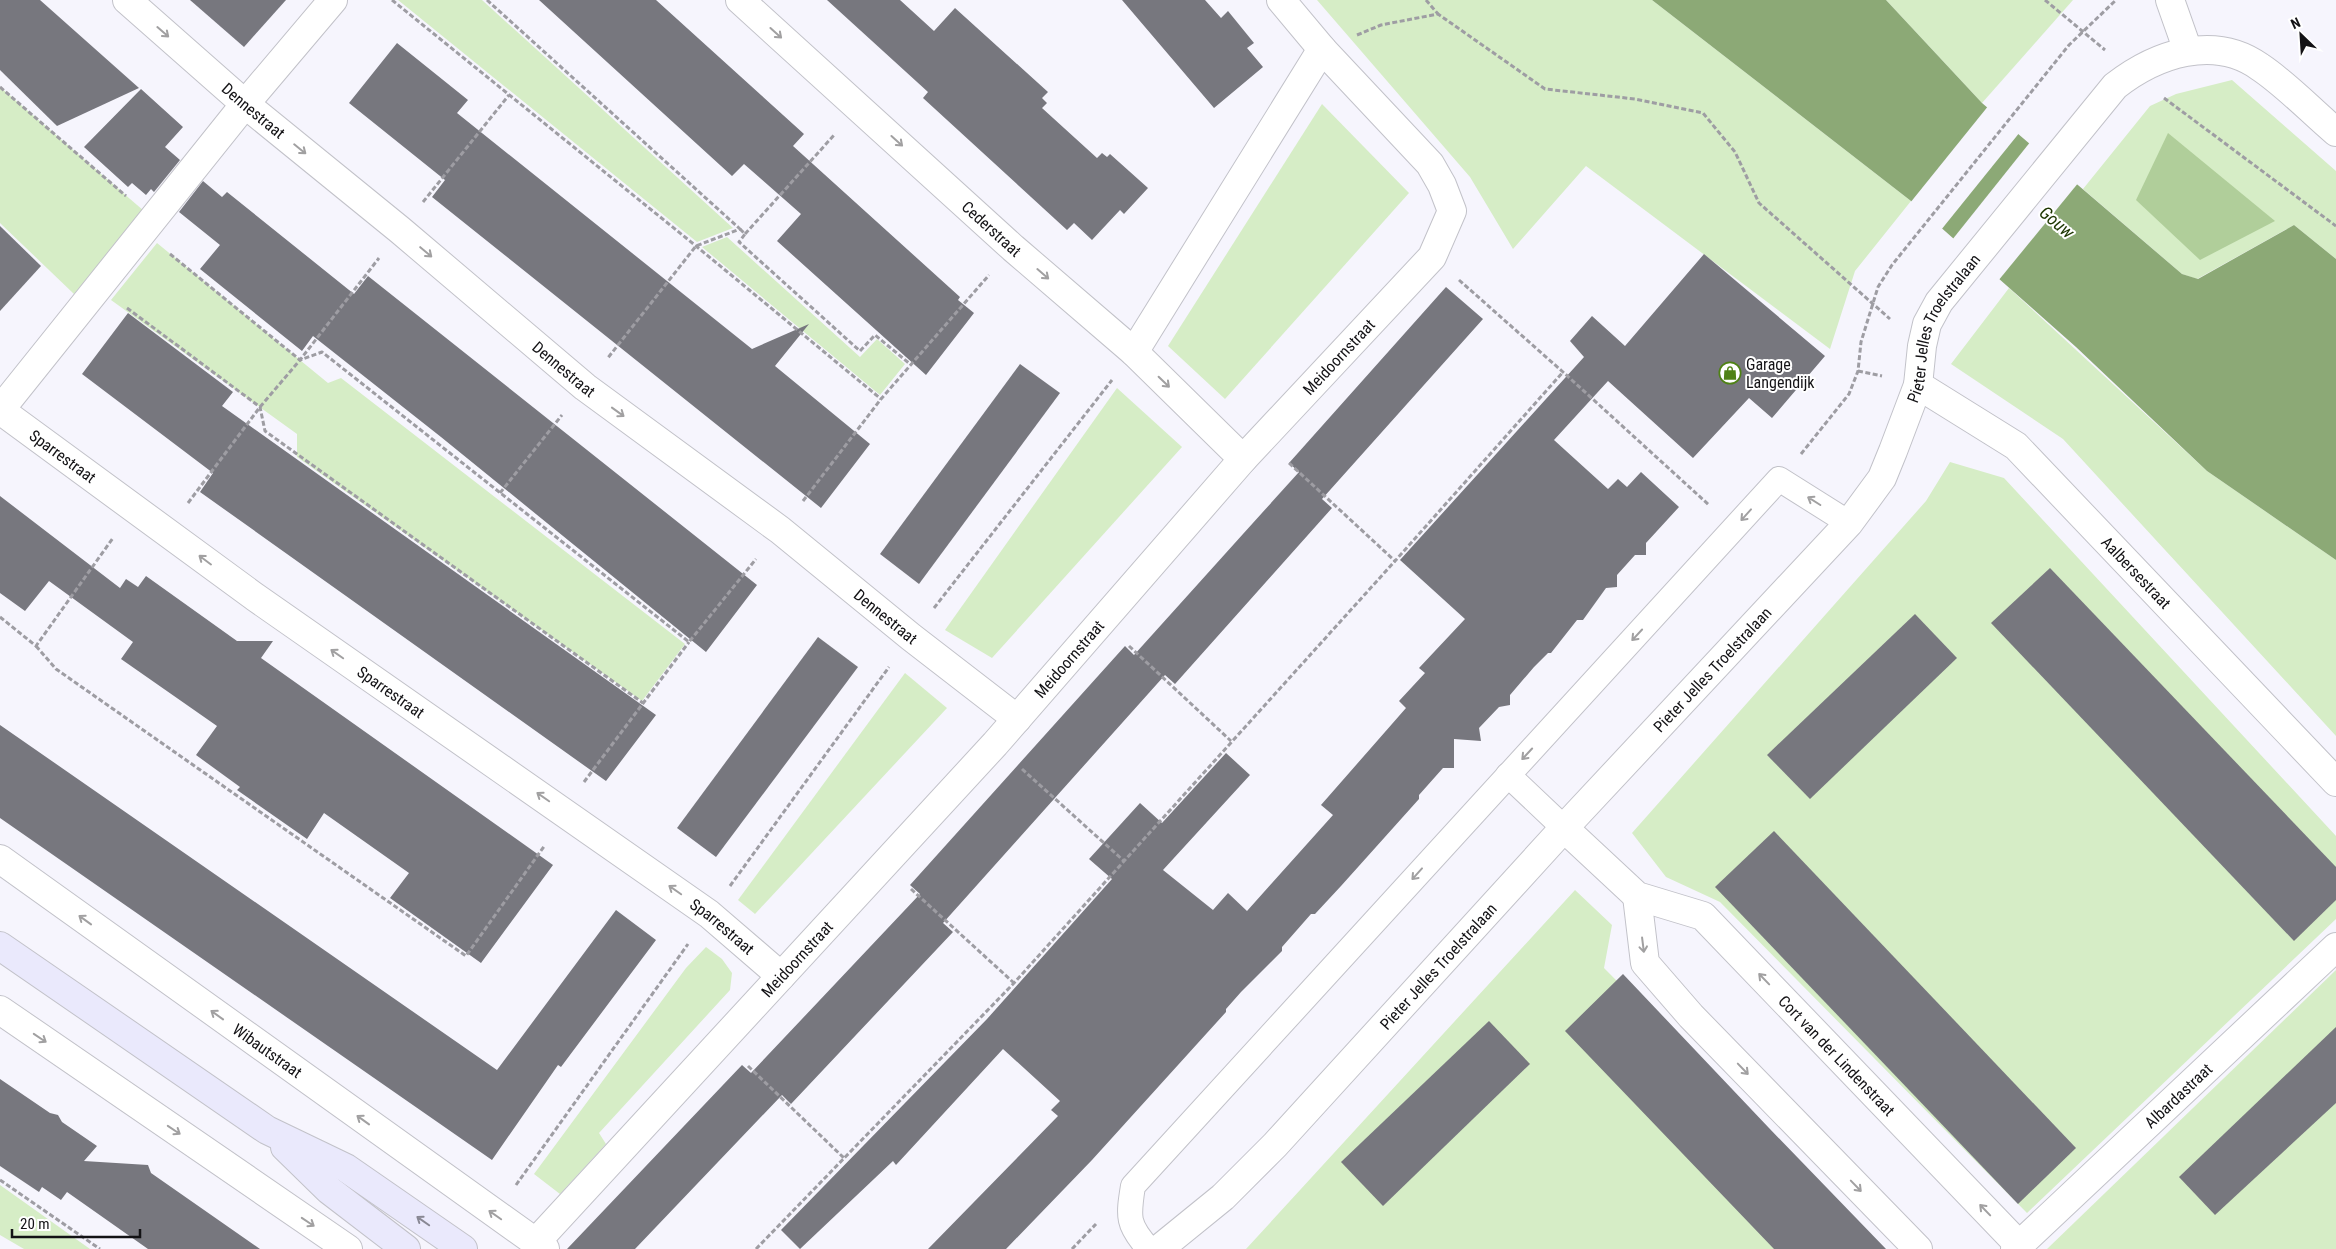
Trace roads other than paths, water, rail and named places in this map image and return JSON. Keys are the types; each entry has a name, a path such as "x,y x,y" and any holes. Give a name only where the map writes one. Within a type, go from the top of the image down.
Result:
{"main road":[{"path":"0,946 268,1130 346,1168 463,1249"},
{"path":"268,1130 329,1190 406,1249"}],"street":[{"name":"Dennestraat","path":"127,0 245,104 400,230 585,387 780,530 911,637 1017,719"},
{"path":"0,410 245,104 333,0"},
{"name":"Cederstraat","path":"740,0 1013,248 1134,352 1243,459"},
{"name":"Meidoornstraat","path":"540,1245 721,1041 1017,719 1243,459 1432,257 1452,211 1442,185 1430,164 1322,49 1281,0"},
{"path":"2170,0 2188,51"},
{"path":"1134,352 1322,49"},
{"name":"Pieter Jelles Troelstralaan","path":"1159,1249 1223,1197 1275,1145 1564,828 1849,523 1882,478 1918,385 1922,346 1927,324 1939,302 2100,103 2116,86 2132,73 2156,60 2188,51 2212,50 2228,53 2260,66 2336,132"},
{"name":"Aalbersestraat","path":"1918,385 2016,446 2336,782"},
{"name":"Sparrestraat","path":"0,410 255,597 709,914 781,976"},
{"name":"Cort van der Lindenstraat","path":"1564,828 1637,896 1703,916 2017,1247"},
{"name":"Wibautstraat","path":"0,859 495,1215 540,1245"},
{"path":"1637,896 1645,964 1690,1016 1918,1249"},
{"name":"Albardastraat","path":"2017,1247 2336,947"},
{"path":"0,1010 348,1249"}],"lane":[{"path":"1149,1249 1130,1224 1133,1186 1779,479 1849,523"},
{"path":"1508,775 1564,828"}],"water":[{"name":"Gouw","path":"1652,0 1886,0 1982,103 2182,274 2198,279 2294,225 2336,259 2336,560 2207,471 2076,347 1911,201"}],"place":[{"name":"Garage Langendijk","path":"1730,373"}]}
